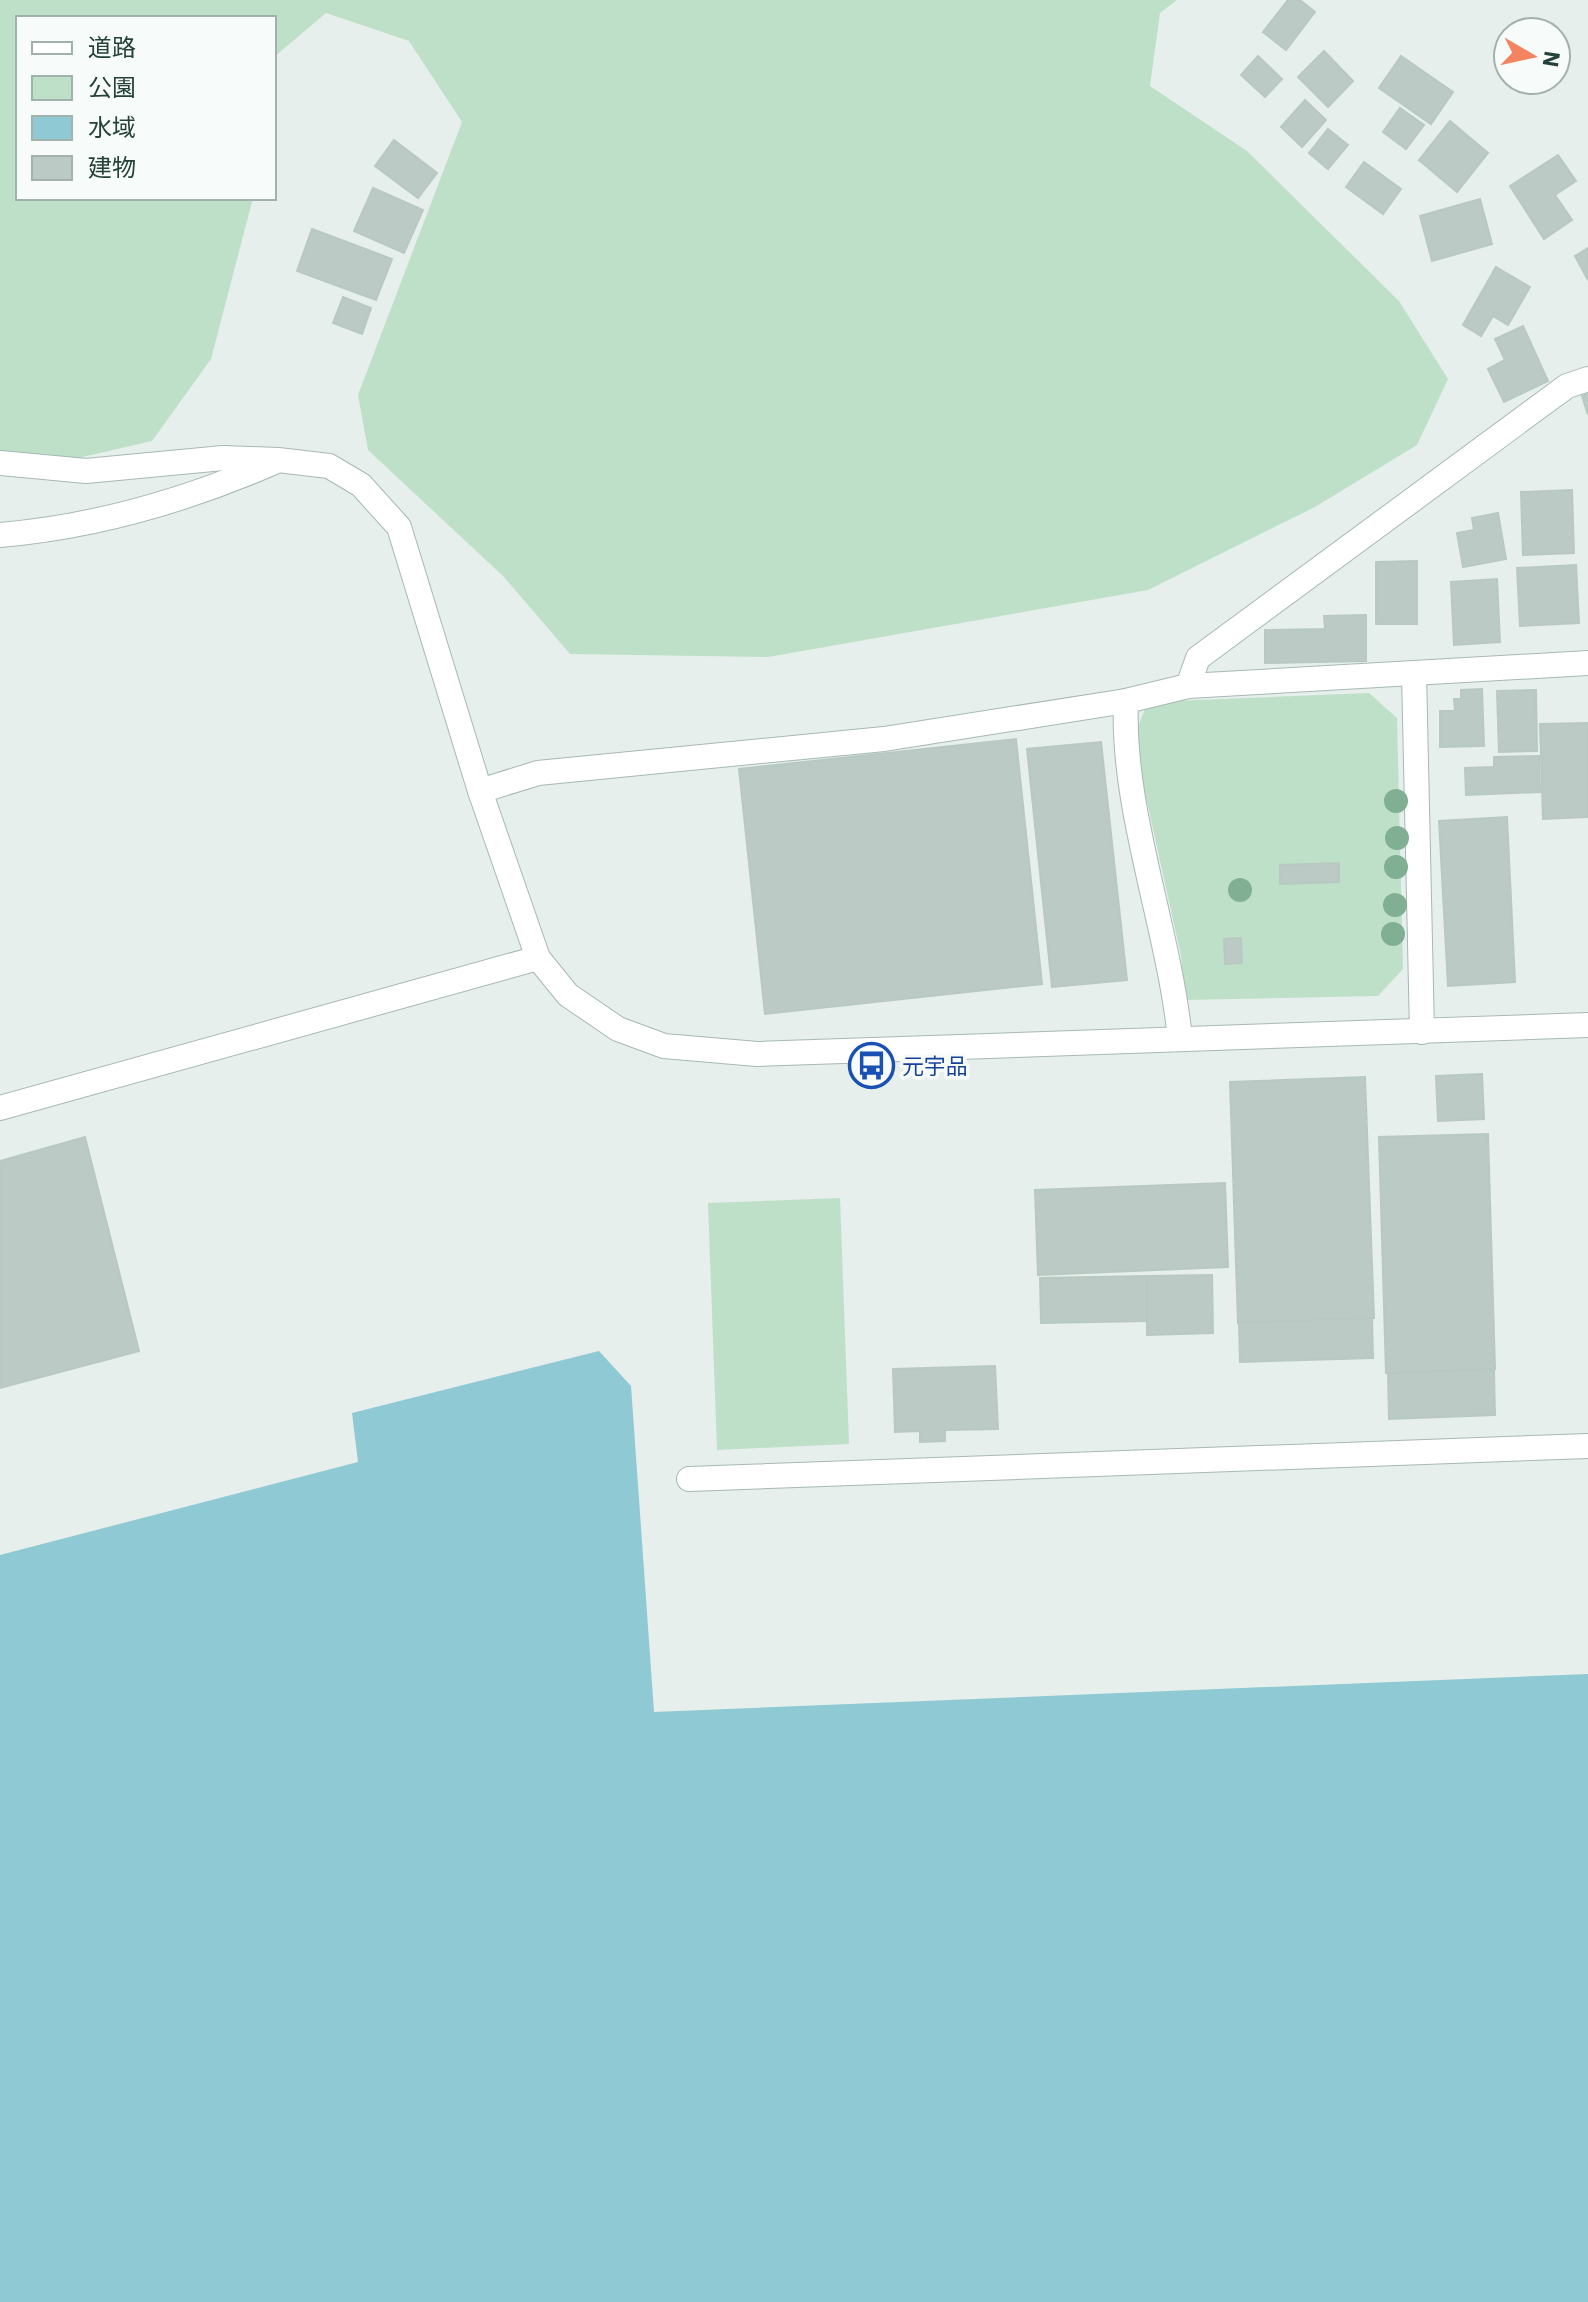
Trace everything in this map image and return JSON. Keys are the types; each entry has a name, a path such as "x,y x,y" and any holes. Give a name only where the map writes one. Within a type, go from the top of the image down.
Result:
{"street":[{"path":"1188,686 1198,658 1567,386 1588,379"},
{"path":"0,463 86,471 223,458 278,460 329,466 361,485 399,527 480,791 538,958 568,995 618,1029 664,1046 757,1054 1588,1025"},
{"path":"0,535 79,525 216,487 278,460"},
{"path":"480,791 538,773 884,739 1126,701 1188,686 1588,663"},
{"path":"1414,673 1422,1032"},
{"path":"1126,701 1124,747 1174,986 1180,1039"},
{"path":"0,1108 538,958"},
{"path":"689,1479 1588,1446"}],"green space":[{"path":"0,0 1177,0 1160,13 1150,86 1247,151 1399,301 1448,379 1417,445 1315,507 1148,590 768,657 570,654 504,577 368,450 358,395 462,122 409,41 326,13 276,55 276,16 16,16 16,200 252,200 211,359 152,441 0,476"},
{"path":"1369,693 1397,718 1403,969 1378,996 1185,1000 1181,956 1133,738 1148,702"},
{"path":"840,1198 849,1444 717,1450 708,1203"}],"water":[{"path":"599,1351 631,1386 654,1712 1588,1674 1588,2302 0,2302 0,1555 358,1462 352,1413"}],"building":[{"path":"1288,0 1300,0 1315,12 1286,50 1263,32"},
{"path":"1324,51 1353,81 1328,107 1298,77"},
{"path":"1258,56 1282,79 1265,97 1241,75"},
{"path":"1401,56 1453,92 1431,124 1379,88"},
{"path":"1305,100 1326,120 1302,147 1281,127"},
{"path":"1400,108 1424,125 1406,149 1383,132"},
{"path":"1450,121 1488,153 1457,192 1419,160"},
{"path":"1328,129 1348,145 1328,169 1309,153"},
{"path":"394,140 437,173 418,198 375,166"},
{"path":"1558,155 1576,181 1555,195 1572,220 1544,239 1510,186"},
{"path":"1364,162 1401,189 1383,214 1346,187"},
{"path":"373,188 423,210 404,253 354,231"},
{"path":"1480,199 1492,244 1432,261 1420,216"},
{"path":"312,229 392,259 376,300 297,271"},
{"path":"1588,248 1588,280 1575,256"},
{"path":"1496,267 1530,287 1508,325 1493,316 1481,336 1463,325"},
{"path":"343,297 371,308 362,334 333,323"},
{"path":"1523,326 1548,381 1504,402 1488,369 1505,360 1495,339"},
{"path":"1588,394 1588,415 1582,396"},
{"path":"1572,490 1574,553 1523,555 1521,492"},
{"path":"1498,513 1506,559 1463,567 1457,533 1474,530 1472,518"},
{"path":"1417,561 1417,624 1376,624 1376,562"},
{"path":"1576,565 1579,623 1520,626 1517,568"},
{"path":"1497,579 1500,642 1454,645 1451,582"},
{"path":"1366,615 1366,661 1265,663 1265,630 1325,629 1324,616"},
{"path":"1482,689 1484,746 1440,747 1440,711 1455,711 1454,699 1461,699 1461,690"},
{"path":"1536,690 1537,751 1499,752 1497,691"},
{"path":"1588,723 1588,817 1543,819 1540,724"},
{"path":"1016,739 1042,984 765,1014 739,769"},
{"path":"1101,742 1127,980 1052,987 1027,749"},
{"path":"1539,756 1540,792 1466,795 1465,768 1494,767 1494,757"},
{"path":"1507,817 1515,982 1448,986 1439,821"},
{"path":"1339,863 1339,882 1280,884 1280,865"},
{"path":"1241,938 1242,963 1225,964 1224,939"},
{"path":"1482,1074 1484,1119 1438,1121 1436,1076"},
{"path":"1365,1077 1374,1318 1238,1323 1230,1082"},
{"path":"1488,1134 1495,1369 1386,1373 1379,1137"},
{"path":"85,1137 139,1351 0,1388 0,1161"},
{"path":"1225,1183 1228,1267 1038,1275 1035,1190"},
{"path":"1212,1275 1213,1333 1147,1335 1147,1276"},
{"path":"1147,1276 1147,1321 1041,1323 1040,1278"},
{"path":"1372,1318 1373,1358 1240,1362 1239,1323"},
{"path":"995,1366 998,1429 945,1430 945,1441 920,1442 920,1431 895,1432 893,1369"},
{"path":"1494,1370 1495,1415 1389,1419 1388,1373"}],"place":[{"name":"元宇品","path":"871,1065"}]}
